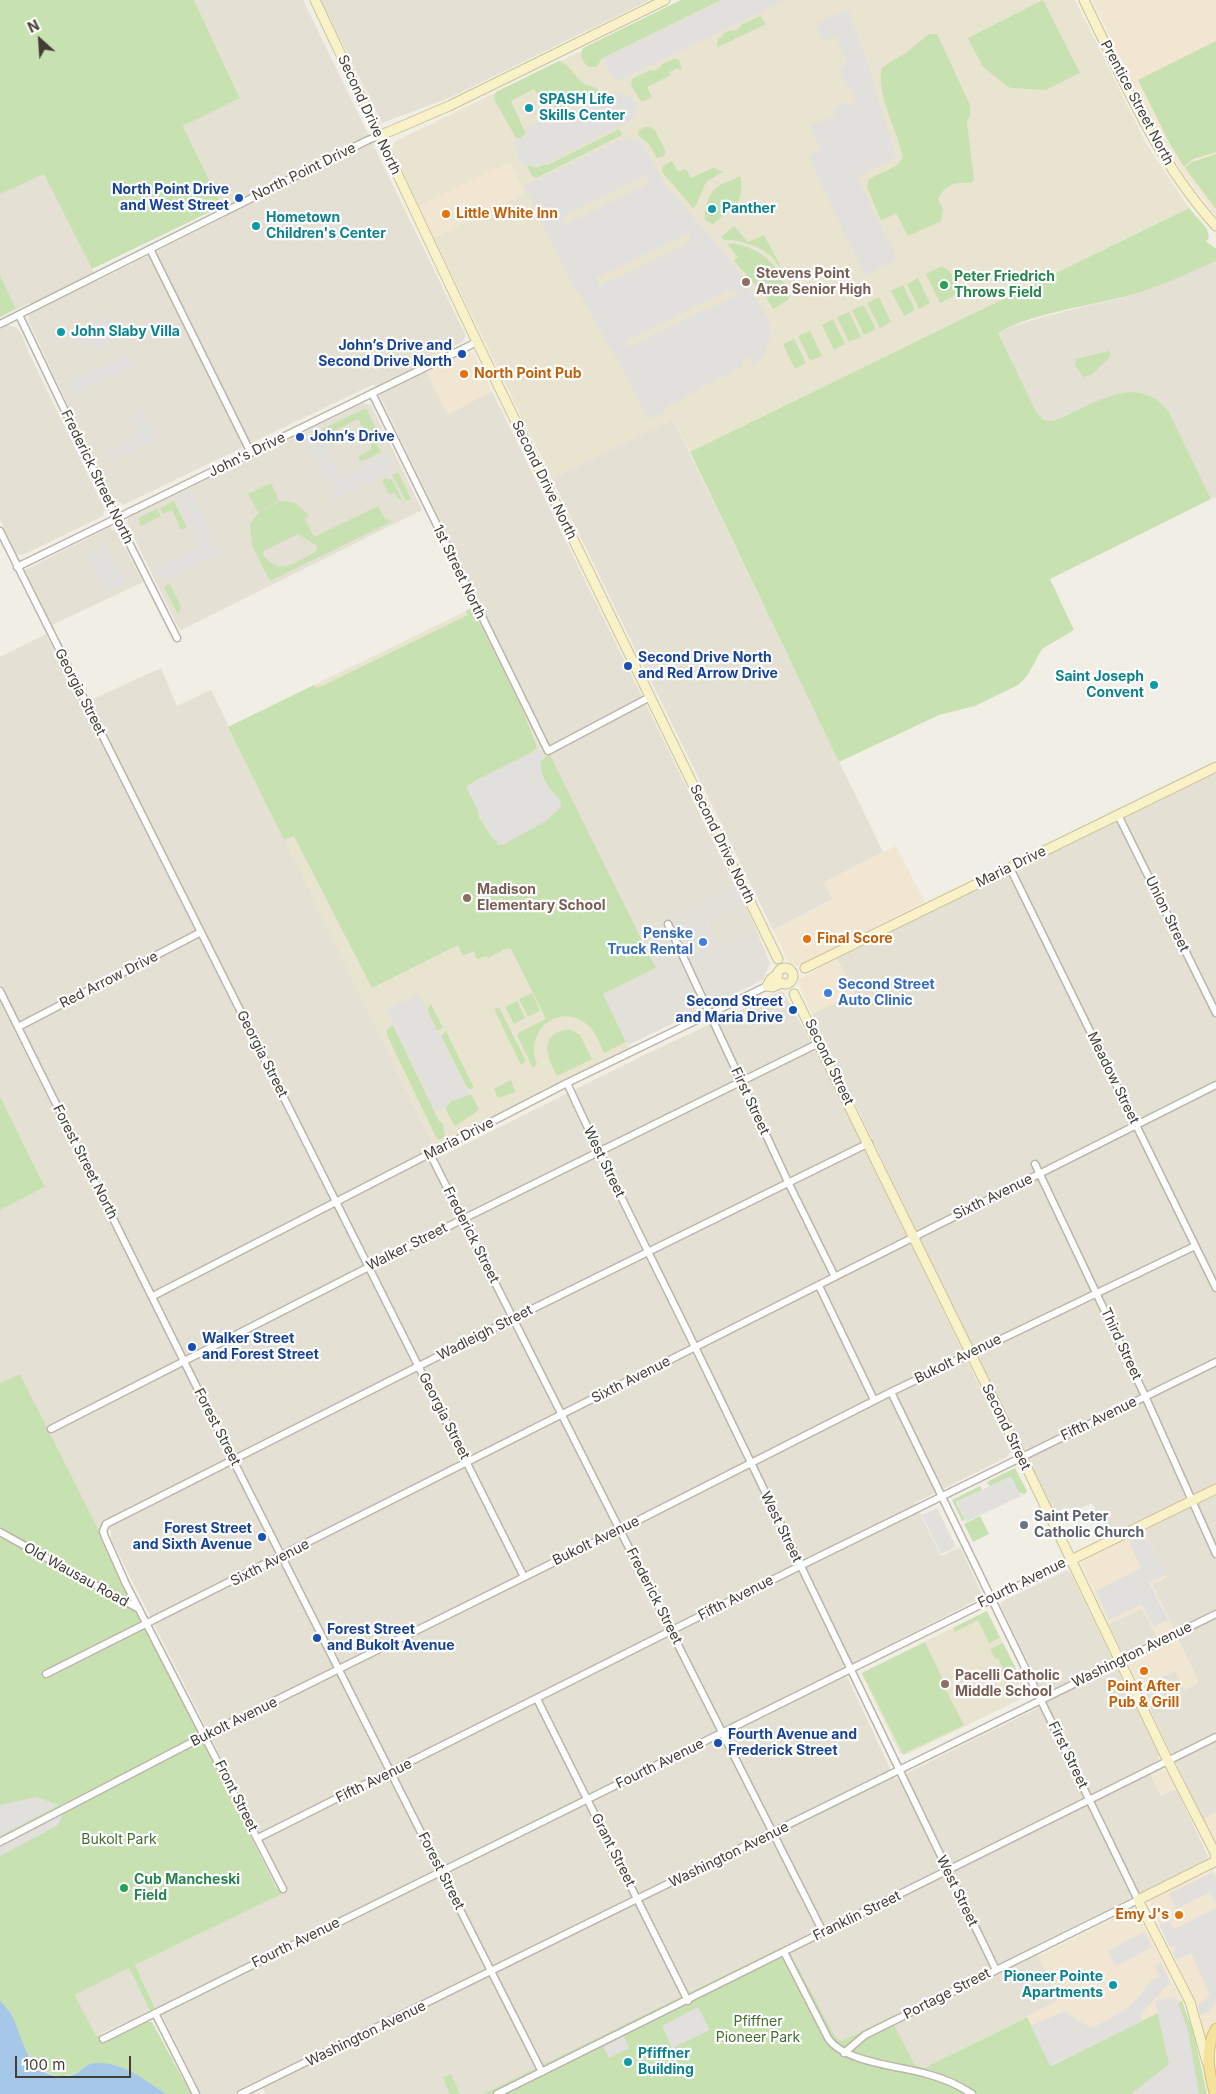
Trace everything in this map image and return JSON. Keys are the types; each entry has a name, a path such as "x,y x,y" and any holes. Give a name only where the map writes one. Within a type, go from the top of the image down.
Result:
{"main road":[{"path":"1215,2094 1209,2067 1209,2048 1216,2029"}],"street":[{"name":"Second Drive North","path":"315,0 477,342 785,976"},
{"name":"North Point Drive","path":"0,324 380,136 449,106 665,0"},
{"name":"Prentice Street North","path":"1084,0 1155,142 1196,204 1216,226"},
{"path":"150,249 251,452"},
{"name":"Frederick Street North","path":"19,315 116,518 177,638"},
{"name":"John's Drive","path":"17,567 477,342"},
{"name":"1st Street North","path":"372,393 548,751 650,697"},
{"name":"Georgia Street","path":"0,531 524,1577"},
{"name":"Maria Drive","path":"153,1296 567,1083 768,986 771,979 805,968 1216,767"},
{"name":"Union Street","path":"1118,815 1216,1014"},
{"name":"Meadow Street","path":"1010,868 1216,1288"},
{"name":"First Street","path":"668,924 709,1015 834,1277"},
{"name":"Red Arrow Drive","path":"18,1027 201,932"},
{"name":"Second Street","path":"785,976 869,1143 1168,1761 1215,1853 1216,1861"},
{"path":"0,991 18,1027"},
{"name":"Forest Street North","path":"18,1027 153,1296"},
{"name":"Walker Street","path":"50,1429 463,1219 819,1043"},
{"name":"West Street","path":"567,1083 898,1771 996,1970"},
{"name":"Sixth Avenue","path":"46,1674 1216,1085"},
{"name":"Wadleigh Street","path":"139,1609 109,1547 104,1527 108,1522 514,1318 869,1143"},
{"name":"Frederick Street","path":"430,1154 823,1932"},
{"name":"Third Street","path":"1035,1164 1146,1396 1216,1554"},
{"name":"Bukolt Avenue","path":"0,1842 204,1736 340,1670 874,1400 1195,1246"},
{"path":"818,1286 874,1400"},
{"name":"Forest Street","path":"153,1296 282,1556"},
{"name":"Fifth Avenue","path":"258,1838 800,1566 1216,1362"},
{"name":"First Street","path":"891,1392 990,1599 1190,2002 1209,2067"},
{"name":"Fourth Avenue","path":"102,2038 1216,1489"},
{"name":"Old Wausau Road","path":"0,1532 139,1609 146,1624"},
{"path":"282,1556 340,1670"},
{"name":"Washington Avenue","path":"241,2094 1216,1614"},
{"name":"Front Street","path":"146,1624 283,1889"},
{"name":"Forest Street","path":"340,1670 542,2072"},
{"name":"Grant Street","path":"537,1699 688,2000"},
{"name":"Franklin Street","path":"497,2094 1216,1737"},
{"name":"Portage Street","path":"844,2053 865,2035 1216,1861"},
{"path":"784,1952 828,2038 837,2049 844,2053 928,2074 972,2094"},
{"path":"155,2013 196,2094"}],"shaded area":[{"path":"194,0 303,0 466,336 462,342 422,362 447,414 492,391 735,886 639,933 549,754 552,752 374,384 123,505 111,497 28,320 29,315 34,311 30,303 16,309 0,275 0,194 44,173 98,281 227,216 183,126 240,97"},
{"path":"321,0 650,0 449,98 382,123"},
{"name":"Stevens Point Area Senior High","path":"686,0 1075,0 1147,145 1189,208 690,452 673,419 552,479 434,238 525,193 510,162 419,206 392,148 396,141"},
{"path":"723,0 786,0 616,82 604,58"},
{"path":"1092,0 1216,0 1216,216 1182,172 1156,130"},
{"path":"848,9 868,64 896,158 857,177 897,259 865,275 808,156 821,149 810,127 835,115 833,109 847,102 850,106 857,102 838,69 848,63 835,37 825,42 816,24"},
{"path":"620,92 631,97 634,103 636,110 631,121 536,168 521,163 513,142 529,134 524,129 557,113 564,117 614,93"},
{"path":"631,138 641,141 663,182 731,261 768,318 771,333 766,351 754,367 750,357 740,360 743,366 664,408 664,412 648,419 625,373 579,293 577,294 524,186 619,140","holes":["647,175 650,183 566,224 563,216","689,233 692,241 599,286 596,278","734,288 737,295 628,347 626,341"]},
{"path":"510,161 525,193 434,238 419,206"},
{"path":"1216,261 1216,497 1211,499 1169,412 1091,404 1052,421 1043,420 1036,411 998,333 1010,327 1046,316 1125,297"},
{"path":"108,315 117,332 112,335 113,341 97,349 94,345 88,348 81,345 76,335 96,325 94,319"},
{"path":"6,325 16,327 22,335 105,510 103,516 20,555 17,554 0,520 0,327"},
{"path":"468,351 474,354 492,391 448,415 427,372"},
{"path":"127,355 131,362 128,364 131,368 76,395 69,378 75,375 76,378"},
{"path":"363,403 371,405 422,510 181,630 127,523 128,518"},
{"path":"141,408 156,439 113,460 108,449 137,435 128,415"},
{"path":"673,419 883,852 825,882 833,899 773,930 552,479"},
{"path":"319,430 342,477 388,454 392,462 385,466 388,473 333,501 329,493 335,489 331,481 326,483 304,438"},
{"path":"192,492 215,537 209,540 213,549 221,546 225,554 220,557 219,555 168,580 165,574 158,577 154,569 200,546 178,499"},
{"path":"110,527 118,534 143,582 52,625 25,570"},
{"path":"106,546 126,583 107,593 87,556"},
{"name":"Madison Elementary School","path":"476,606 656,968 603,994 631,1052 437,1150 228,727"},
{"path":"46,634 82,704 161,668 177,706 211,690 440,1157 646,1054 781,991 784,993 833,1083 1011,1452 1005,1458 915,1503 941,1556 960,1547 981,1592 981,1598 843,1668 895,1779 1048,1703 1001,1607 1001,1602 1067,1570 1071,1574 1159,1755 1159,1760 1147,1767 1161,1796 1176,1789 1208,1856 1207,1860 1034,1946 1060,2000 924,2068 915,2065 890,2017 842,2041 836,2038 786,1945 483,2094 266,2094 260,2082 234,2094 201,2094 158,2007 155,2008 135,1965 286,1892 287,1888 111,1539 111,1530 96,1526 20,1374 0,1383 0,1210 45,1187 0,1096 0,657"},
{"path":"537,747 544,756 540,762 542,776 552,792 560,800 561,807 546,821 504,844 497,845 497,841 492,838 466,787 531,753"},
{"path":"1216,771 1216,1483 1108,1535 1092,1503 1075,1511 1066,1507 1053,1514 812,1014 854,993 837,959"},
{"path":"896,846 925,902 797,966 789,963 773,930 833,900 824,882"},
{"path":"735,886 744,903 706,923 718,947 756,929 770,963 763,980 628,1045 602,994 656,968 639,933"},
{"path":"744,903 756,929 718,948 706,922"},
{"path":"837,959 854,994 812,1014 800,987 799,979"},
{"path":"419,994 469,1095 451,1100 446,1107 435,1112 387,1010"},
{"path":"1011,1476 1021,1496 966,1522 957,1502"},
{"path":"1216,1495 1216,1813 1203,1819 1139,1687 1175,1670 1199,1683 1152,1584 1167,1577 1144,1529"},
{"path":"937,1508 956,1547 941,1554 922,1515"},
{"path":"1144,1529 1167,1577 1152,1585 1199,1683 1184,1690 1175,1671 1139,1687 1129,1665 1161,1648 1157,1637 1142,1608 1109,1624 1081,1564 1087,1558"},
{"path":"1146,1534 1166,1575 1149,1583 1168,1620 1153,1627 1142,1604 1109,1620 1096,1591 1141,1568 1129,1542"},
{"path":"1142,1608 1157,1637 1126,1653 1122,1652 1109,1624"},
{"name":"Pacelli Catholic Middle School","path":"987,1611 1029,1695 906,1755 900,1754 861,1673"},
{"path":"1163,1769 1167,1771 1176,1789 1161,1796 1151,1775"},
{"path":"36,1797 59,1805 0,1836 0,1805"},
{"path":"64,1812 58,1825 0,1856 0,1845"},
{"path":"1216,1813 1216,1847 1203,1819"},
{"path":"1213,1870 1216,1872 1216,2024 1210,2034 1206,2048 1199,2008 1152,1910 1150,1901"},
{"path":"1213,1872 1216,1878 1216,1903 1210,1892 1176,1909 1169,1894"},
{"path":"1216,1908 1216,2002 1208,2012 1200,2015 1198,2005 1210,1995 1191,1953 1177,1960 1172,1952 1176,1951 1173,1946 1170,1947 1159,1925 1169,1920 1174,1929"},
{"path":"1130,1910 1136,1912 1139,1916 1182,2001 1050,2066 1027,2017 1060,2000 1038,1956"},
{"path":"1144,1932 1152,1947 1116,1966 1108,1951"},
{"path":"1160,1962 1170,1982 1140,2015 1142,2021 1050,2066 1031,2026 1064,2011 1082,2023 1091,2027 1096,2026 1123,2011 1136,2000 1151,1981 1159,1976 1155,1965"},
{"path":"129,1968 150,2011 96,2036 75,1995"},
{"path":"1176,1997 1188,2030 1199,2094 1131,2094 1169,2064 1155,2001"},
{"path":"698,2007 710,2030 672,2048 662,2026"},
{"path":"624,2036 629,2048 609,2058 603,2047"}],"green space":[{"path":"0,0 194,0 240,98 183,126 222,206 92,269 44,174 0,194"},
{"path":"681,0 721,0 603,58 596,67 589,67 583,61 583,48"},
{"path":"1043,0 1080,73 1046,90 1010,88 983,67 968,38"},
{"path":"760,16 766,24 718,47 718,39 723,34 731,30 734,31 740,28 741,25"},
{"path":"929,34 937,34 970,105 970,115 967,122 974,180 971,183 960,183 947,187 938,199 943,209 941,221 908,236 896,213 881,221 867,187 869,179 896,166 903,158 882,92 881,69 906,53"},
{"path":"1216,41 1216,152 1193,159 1184,167 1169,142 1138,80"},
{"path":"674,59 679,60 682,69 679,70 678,68 669,72 671,75 647,87 652,97 642,102 631,86 632,79 650,70 654,71 661,67 662,64"},
{"path":"559,61 566,65 583,83 598,89 599,92 563,110 555,108 552,102 549,104 542,91 536,93 534,89 511,101 526,134 516,138 494,99 496,92"},
{"path":"645,127 655,130 666,152 664,156 657,158 649,144 638,135 639,130"},
{"path":"619,129 622,135 536,178 532,176 527,165 548,165"},
{"path":"1216,154 1216,209 1185,168 1192,162"},
{"path":"672,161 678,172 686,169 691,178 715,167 717,170 724,171 706,182 693,208 662,172 663,166"},
{"path":"741,177 741,192 739,200 731,213 729,211 713,224 705,220 705,210 714,190"},
{"path":"1189,208 1207,229 1209,238 1206,241 1216,249 1216,261 1147,290 1042,315 998,333 1036,411 1043,420 1052,421 1097,401 1127,393 1142,393 1156,400 1169,412 1211,499 1050,579 1074,630 1042,649 1027,676 1018,685 975,706 939,715 839,762 690,452"},
{"path":"734,226 748,242 764,235 782,269 767,253 750,244 724,240 721,237"},
{"path":"733,243 754,250 769,260 780,274 790,294 788,300 773,309 765,295 734,261 738,257 727,244"},
{"name":"Peter Friedrich Throws Field","path":"942,266 954,278 957,290 956,295 940,303 926,274"},
{"path":"0,275 16,309 0,317"},
{"path":"918,278 930,303 919,309 907,284"},
{"path":"903,285 915,310 904,316 891,291"},
{"path":"879,297 891,322 880,328 867,303"},
{"path":"864,305 876,329 864,335 852,310"},
{"path":"849,312 861,337 849,342 837,317"},
{"path":"833,319 845,344 834,350 822,325"},
{"path":"810,331 822,356 810,361 798,336"},
{"path":"794,339 806,363 795,369 783,344"},
{"path":"1109,351 1110,357 1091,375 1083,377 1075,365 1076,359"},
{"path":"366,408 378,433 368,438 358,419 330,433 335,444 332,445 322,429"},
{"path":"374,439 381,452 361,462 358,457 372,449 370,441"},
{"path":"398,472 411,499 406,501 392,475"},
{"path":"387,478 389,480 392,479 402,500 398,499 395,492 389,495 382,480"},
{"path":"271,483 279,501 258,512 248,494"},
{"path":"174,501 187,527 181,530 172,510 163,514 160,508"},
{"path":"281,501 295,503 309,515 305,519 314,537 378,506 385,519 393,521 270,581 252,546 250,524 259,512","holes":["298,534 317,546 316,552 284,567 271,563 264,556 263,551"]},
{"path":"157,509 161,516 141,526 138,518"},
{"path":"170,584 181,607 177,613 164,587"},
{"name":"Madison Elementary School","path":"472,608 522,709 537,747 531,753 475,781 479,817 492,838 504,844 523,832 560,800 546,783 542,773 540,762 549,753 656,968 603,994 626,1042 604,1053 596,1035 589,1026 578,1019 567,1016 557,1018 547,1022 535,1040 534,1052 537,1064 533,1068 518,1037 518,1033 546,1019 511,949 507,948 488,958 486,956 477,959 474,951 463,956 458,945 372,988 294,836 284,840 228,727 314,685 316,688 322,686 468,615 466,611"},
{"path":"532,993 540,1011 528,1017 519,999"},
{"path":"517,1001 525,1018 514,1024 505,1007"},
{"path":"431,1004 443,1028 437,1031 428,1012"},
{"path":"499,1007 525,1059 525,1062 521,1065 494,1009"},
{"path":"393,1025 439,1121 443,1124 445,1136 440,1140 436,1137 387,1035 387,1030"},
{"path":"569,1029 580,1035 592,1059 557,1076 548,1054 548,1043 555,1033"},
{"path":"446,1031 474,1088 470,1089 466,1086 441,1036"},
{"path":"511,1080 515,1092 498,1098 494,1089"},
{"path":"472,1095 479,1110 455,1126 446,1107 452,1100"},
{"path":"0,1096 45,1187 0,1210"},
{"name":"Bukolt Park","path":"20,1374 99,1528 103,1543 276,1887 279,1891 285,1890 286,1892 135,1965 155,2008 150,2011 129,1968 75,1995 96,2036 100,2035 105,2042 147,2022 152,2022 191,2094 166,2094 144,2079 78,2072 59,2076 51,2074 31,2057 19,2038 10,2012 0,2000 0,1383"},
{"path":"1015,1468 1027,1491 1025,1494 988,1485 987,1482"},
{"path":"980,1486 982,1490 956,1502 965,1520 962,1521 952,1500"},
{"path":"980,1516 989,1534 973,1542 964,1524"},
{"path":"987,1611 1000,1638 989,1643 978,1620 955,1632 953,1628"},
{"path":"925,1642 943,1680 941,1681 964,1725 903,1754 862,1673"},
{"path":"1003,1643 1016,1669 999,1678 996,1672 1003,1668 998,1658 995,1659 990,1649"},
{"name":"Pfiffner Pioneer Park","path":"786,1945 836,2038 842,2041 890,2017 915,2065 924,2068 1027,2017 1051,2066 1182,2001 1194,2035 1207,2094 483,2094"},
{"path":"451,2074 460,2094 450,2094 443,2078"}],"water":[{"path":"0,2000 14,2019 29,2056 44,2072 58,2076 68,2076 77,2073 91,2064 106,2063 116,2065 133,2073 166,2094 0,2094"}],"place":[{"name":"SPASH Life Skills Center","path":"529,108"},
{"name":"North Point Drive and West Street","path":"239,198"},
{"name":"Panther","path":"712,209"},
{"name":"Little White Inn","path":"446,214"},
{"name":"Hometown Children's Center","path":"256,226"},
{"name":"Stevens Point Area Senior High","path":"746,282"},
{"name":"Peter Friedrich Throws Field","path":"944,285"},
{"name":"John Slaby Villa","path":"61,332"},
{"name":"John’s Drive and Second Drive North","path":"462,354"},
{"name":"North Point Pub","path":"464,374"},
{"name":"John’s Drive","path":"300,437"},
{"name":"Second Drive North and Red Arrow Drive","path":"628,666"},
{"name":"Saint Joseph Convent","path":"1154,685"},
{"name":"Madison Elementary School","path":"467,898"},
{"name":"Final Score","path":"807,939"},
{"name":"Penske Truck Rental","path":"703,942"},
{"name":"Second Street Auto Clinic","path":"828,993"},
{"name":"Second Street and Maria Drive","path":"793,1010"},
{"name":"Walker Street and Forest Street","path":"192,1347"},
{"name":"Saint Peter Catholic Church","path":"1024,1525"},
{"name":"Forest Street and Sixth Avenue","path":"262,1537"},
{"name":"Forest Street and Bukolt Avenue","path":"317,1638"},
{"name":"Point After Pub & Grill","path":"1144,1671"},
{"name":"Pacelli Catholic Middle School","path":"945,1684"},
{"name":"Fourth Avenue and Frederick Street","path":"718,1743"},
{"name":"Cub Mancheski Field","path":"124,1888"},
{"name":"Emy J's","path":"1179,1915"},
{"name":"Pioneer Pointe Apartments","path":"1113,1985"},
{"name":"Pfiffner Building","path":"628,2062"}]}
